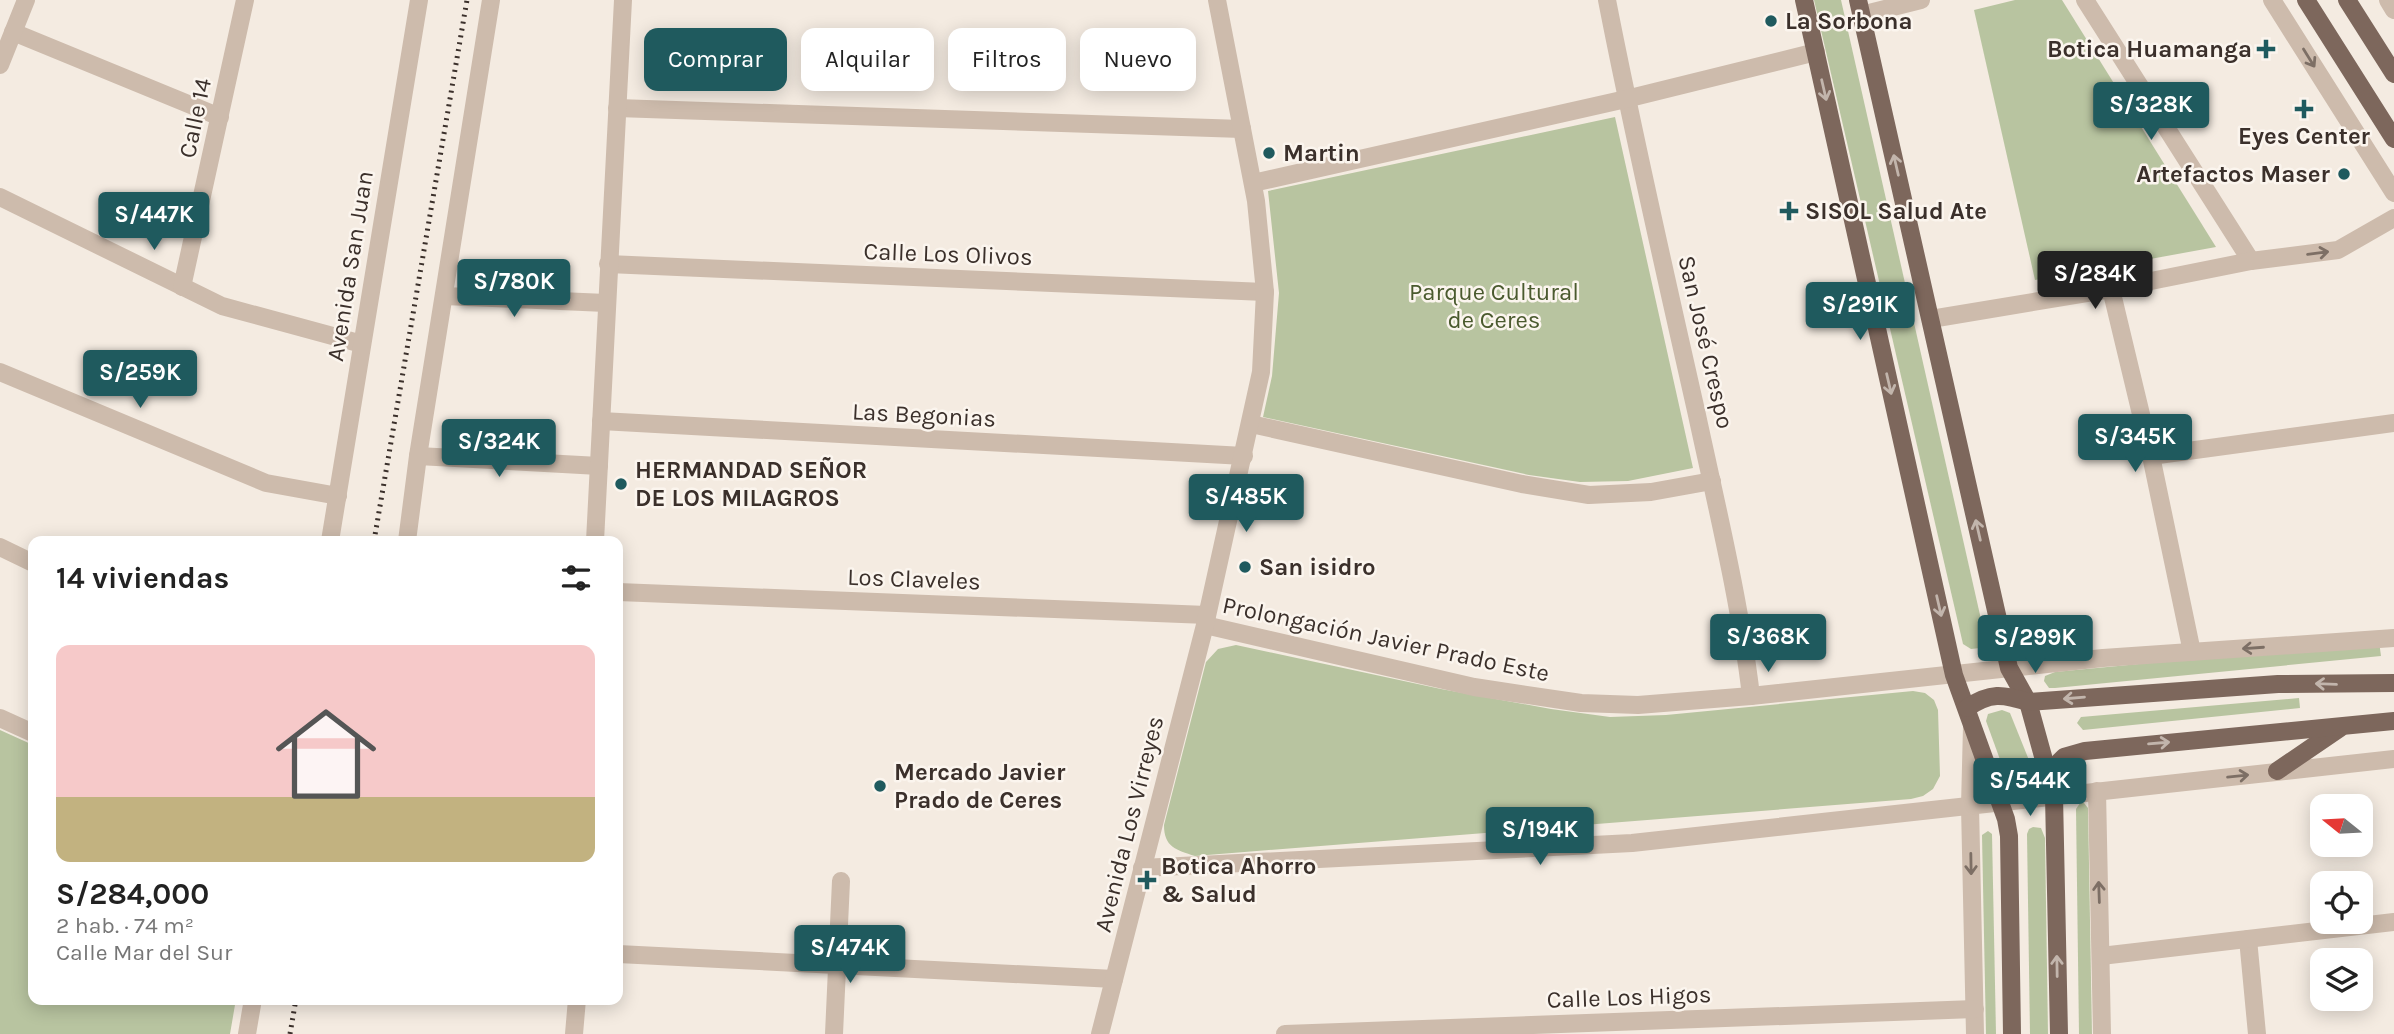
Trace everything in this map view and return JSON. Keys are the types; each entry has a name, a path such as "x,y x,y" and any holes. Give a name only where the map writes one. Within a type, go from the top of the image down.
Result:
{"main road":[{"path":"1804,0 1954,675 2006,819 2009,836 2012,1034"},
{"path":"2306,0 2394,139"},
{"path":"2347,0 2394,74"},
{"path":"1859,7 2009,668 2028,702 2054,796 2059,1034"},
{"path":"1970,715 1980,698 1996,695 2028,702 2277,684 2394,683"},
{"path":"2049,772 2064,757 2085,751 2394,721"},
{"path":"2277,772 2343,726"}],"street":[{"path":"0,65 26,0"},
{"name":"Calle 14","path":"182,287 245,0"},
{"name":"Avenida San Juan","path":"331,536 419,0"},
{"path":"408,536 491,0"},
{"path":"595,536 624,0"},
{"name":"Avenida Los Virreyes","path":"1100,1034 1206,620 1261,372 1265,292 1253,183 1217,0"},
{"name":"San José Crespo","path":"1607,0 1626,99 1712,481 1746,656 1751,696"},
{"path":"1859,7 1921,0"},
{"path":"2085,0 2251,261"},
{"path":"2272,0 2394,193"},
{"path":"13,32 220,117"},
{"path":"1253,183 1626,99 1816,52"},
{"path":"617,108 1242,129"},
{"path":"0,197 222,306 362,344"},
{"path":"1931,319 2111,289 2251,261 2338,250 2394,218"},
{"name":"Calle Los Olivos","path":"608,264 1265,292"},
{"path":"2111,289 2151,456 2192,652"},
{"path":"444,296 606,303"},
{"path":"0,372 266,483 338,496"},
{"name":"Las Begonias","path":"601,421 1244,456"},
{"path":"2151,456 2394,423"},
{"path":"1251,424 1522,484 1588,495 1650,492 1712,481"},
{"path":"418,456 598,466"},
{"path":"0,547 28,561"},
{"name":"Los Claveles","path":"623,592 1206,620"},
{"name":"Prolongación Javier Prado Este","path":"1206,620 1474,687 1581,703 1637,705 1751,696 2103,658 2394,638"},
{"path":"1970,715 1975,1034"},
{"path":"0,718 28,731"},
{"path":"1142,868 1632,843 2394,759"},
{"path":"2097,791 2102,1034"},
{"path":"1142,795 1161,796"},
{"path":"834,1034 841,881"},
{"path":"2101,956 2394,922"},
{"path":"2248,939 2257,1034"},
{"path":"623,954 1114,979"},
{"path":"247,1034 252,1005"},
{"path":"574,1034 577,1005"},
{"name":"Calle Los Higos","path":"1285,1034 1762,1025 1797,1015 1975,1009"},
{"path":"1797,1015 1797,1034"}],"green space":[{"path":"1814,0 1841,0 1985,637 1980,648 1971,649 1963,644"},
{"path":"2015,0 2062,0 2216,247 2035,280 1974,10"},
{"name":"Parque Cultural de Ceres","path":"1615,117 1693,468 1628,481 1580,482 1529,475 1263,417 1272,376 1279,293 1268,191"},
{"path":"2379,641 2381,656 2055,688 2049,688 2044,681 2045,676 2055,672"},
{"path":"1236,645 1441,689 1610,717 1666,715 1913,691 1925,693 1934,700 1938,710 1940,776 1933,789 1923,796 1911,799 1195,856 1182,852 1169,843 1164,825 1206,662 1218,649"},
{"path":"2299,698 2300,708 2083,730 2077,723 2081,717"},
{"path":"2002,710 2010,713 2037,780 2033,787 2016,790 2010,787 1986,721 1988,714"},
{"path":"0,730 28,743 28,1005 235,1005 230,1034 0,1034"},
{"path":"2080,803 2084,803 2088,808 2092,1034 2079,1034 2076,809"},
{"path":"2033,827 2041,828 2045,838 2048,1034 2030,1034 2027,834"},
{"path":"1988,831 1992,834 1996,1034 1986,1034 1982,835"}],"railway":[{"path":"375,536 467,0"},
{"path":"290,1034 295,1005"}],"place":[{"name":"La Sorbona","path":"1771,21"},
{"name":"Botica Huamanga","path":"2266,49"},
{"name":"Eyes Center","path":"2304,109"},
{"name":"Martin","path":"1269,153"},
{"name":"Artefactos Maser","path":"2344,174"},
{"name":"SISOL Salud Ate","path":"1789,211"},
{"name":"HERMANDAD SEÑOR DE LOS MILAGROS","path":"621,484"},
{"name":"San isidro","path":"1245,567"},
{"name":"Mercado Javier Prado de Ceres","path":"880,786"},
{"name":"Botica Ahorro & Salud","path":"1147,880"}]}
